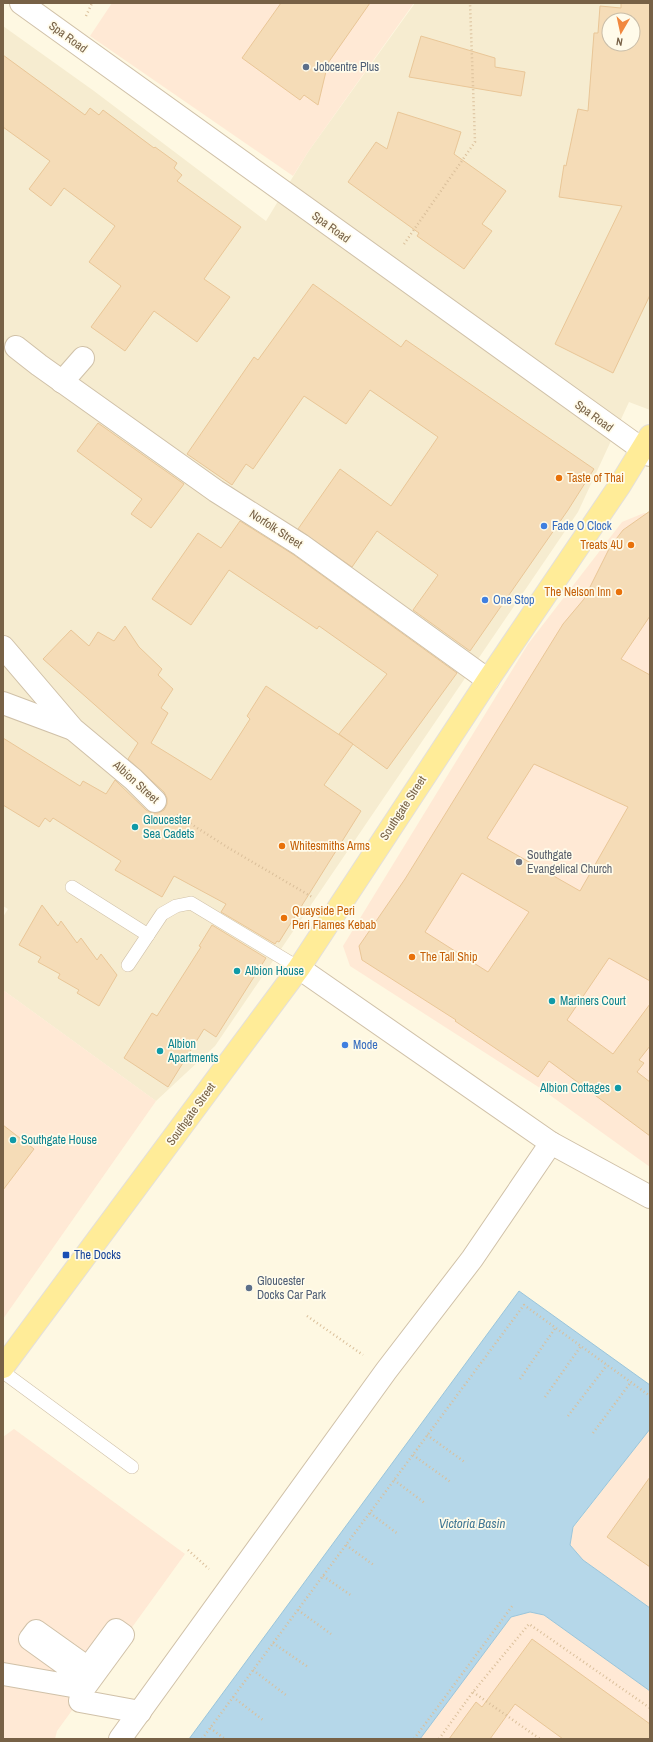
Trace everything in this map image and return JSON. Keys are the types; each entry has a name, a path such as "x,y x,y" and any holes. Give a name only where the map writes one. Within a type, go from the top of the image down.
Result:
{"main road":[{"name":"Southgate Street","path":"3,1366 299,968 488,680 647,447"}],"street":[{"name":"Spa Road","path":"21,3 388,267 647,447"},
{"name":"Norfolk Street","path":"16,347 62,382 216,491 301,545 488,680"},
{"path":"62,382 82,358"},
{"name":"Albion Street","path":"3,647 73,729 133,779 155,801"},
{"path":"3,703 73,729"},
{"path":"299,968 551,1143 649,1194"},
{"path":"120,1739 386,1371 472,1259 551,1143"},
{"path":"3,1674 72,1686 80,1675 30,1639 36,1631 88,1668 116,1630 123,1635 82,1691 80,1701 140,1712"}],"lane":[{"path":"72,887 148,935"},
{"path":"128,964 162,914 176,906 191,903 299,968"},
{"path":"3,1372 132,1467"}],"path":[{"path":"86,17 92,3"},
{"path":"388,267 475,142 470,3"},
{"name":"Albion Street","path":"155,801 227,847 336,911"},
{"path":"202,1739 524,1305 650,1396"},
{"path":"307,1316 386,1371"},
{"path":"520,1379 556,1327"},
{"path":"545,1397 581,1346"},
{"path":"568,1416 607,1365"},
{"path":"593,1433 631,1382"},
{"path":"427,1435 466,1464"},
{"path":"413,1455 452,1483"},
{"path":"394,1480 426,1504"},
{"path":"370,1513 398,1534"},
{"path":"346,1545 374,1566"},
{"path":"188,1550 192,1555"},
{"path":"323,1576 352,1596"},
{"path":"414,1739 513,1605"},
{"path":"298,1610 331,1634"},
{"path":"439,1739 473,1692 529,1624 650,1708"},
{"path":"273,1643 308,1667"},
{"path":"253,1670 286,1695"},
{"path":"473,1692 540,1739"},
{"path":"233,1698 263,1720"},
{"path":"210,1728 225,1739"}],"shaded area":[{"path":"112,3 414,3 308,152 293,176 90,36"},
{"path":"415,3 650,3 650,410 629,402 578,512 215,1046 156,1101 3,990 3,917 8,909 3,906 3,26 94,91 266,221 308,152"},
{"path":"644,513 650,514 650,1167 540,1088 350,966 343,946 528,644 622,522"},
{"path":"3,990 156,1101 3,1319"},
{"path":"14,1429 185,1554 57,1731 55,1739 3,1739 3,1437"},
{"path":"650,1429 650,1608 583,1560 570,1545 573,1528"},
{"path":"530,1612 544,1615 650,1691 650,1739 418,1739 511,1617"}],"water":[{"name":"Victoria Basin","path":"519,1291 650,1385 650,1429 573,1527 570,1545 583,1560 650,1608 650,1691 544,1615 530,1612 511,1617 420,1739 189,1739"}],"building":[{"path":"281,3 370,3 328,63 318,105 304,95 300,100 242,58"},
{"path":"621,3 650,3 650,295 613,373 555,344 622,206 559,197 564,165 566,166 578,109 588,111 594,33 598,33 600,6 621,8"},
{"path":"421,36 495,58 495,67 525,72 521,96 409,77"},
{"path":"3,55 85,115 90,108 99,115 103,110 154,148 155,147 177,163 174,168 182,175 177,181 241,227 204,279 230,297 197,342 154,311 125,351 91,327 121,286 89,262 115,226 64,188 51,206 29,189 50,161 3,127"},
{"path":"398,112 461,132 454,154 506,191 482,224 492,231 464,269 417,236 419,233 348,182 376,142 387,149"},
{"path":"313,284 401,347 406,340 594,469 568,510 470,651 413,610 438,575 377,531 352,567 298,529 340,469 391,506 438,437 370,390 346,424 304,396 253,469 246,464 232,485 187,454 254,357 258,360"},
{"path":"98,423 184,484 151,528 131,514 142,499 77,451"},
{"path":"650,511 650,616 621,659 650,675 650,981 609,958 567,1020 613,1054 650,1004 650,1046 639,1060 644,1063 637,1072 650,1082 650,1136 549,1061 538,1077 455,1021 456,1020 362,960 359,946 405,879 563,624 584,599 610,547 623,530","holes":["534,764 628,807 580,891 487,838","462,873 529,912 488,972 425,932"]},
{"path":"240,521 294,555 457,673 387,769 339,734 387,674 319,626 317,629 229,570 191,625 152,599 198,533 221,548"},
{"path":"125,626 139,647 162,669 158,675 173,689 161,708 168,713 151,743 211,780 250,719 247,716 266,686 353,744 324,785 361,811 279,942 277,941 275,944 221,912 226,904 174,876 162,897 115,870 121,861 53,818 50,822 45,818 39,827 3,805 3,738 80,786 83,781 106,794 115,780 146,810 152,813 158,813 164,810 167,804 167,798 164,792 128,759 138,743 43,659 71,630 89,646 98,632 114,641"},
{"path":"42,905 58,926 61,921 77,943 81,938 97,960 101,954 117,975 99,1006 77,993 79,990 58,978 60,974 38,962 41,957 19,945"},
{"path":"212,925 266,958 216,1037 204,1029 168,1087 124,1058 152,1013 157,1016 201,947 199,946"},
{"name":"Southgate House","path":"3,1125 34,1149 3,1190"},
{"path":"650,1477 650,1567 607,1537"},
{"path":"532,1639 650,1724 650,1739 563,1739 515,1704 490,1739 449,1739 476,1702 482,1707"}],"place":[{"name":"Jobcentre Plus","path":"306,67"},
{"name":"Taste of Thai","path":"559,478"},
{"name":"Fade O Clock","path":"544,526"},
{"name":"Treats 4U","path":"631,545"},
{"name":"The Nelson Inn","path":"619,592"},
{"name":"One Stop","path":"485,600"},
{"name":"Gloucester Sea Cadets","path":"135,827"},
{"name":"Whitesmiths Arms","path":"282,846"},
{"name":"Southgate Evangelical Church","path":"519,862"},
{"name":"Quayside Peri Peri Flames Kebab","path":"284,918"},
{"name":"The Tall Ship","path":"412,957"},
{"name":"Albion House","path":"237,971"},
{"name":"Mariners Court","path":"552,1001"},
{"name":"Mode","path":"345,1045"},
{"name":"Albion Apartments","path":"160,1051"},
{"name":"Albion Cottages","path":"618,1088"},
{"name":"Southgate House","path":"13,1140"},
{"name":"The Docks","path":"66,1255"},
{"name":"Gloucester Docks Car Park","path":"249,1288"}]}
